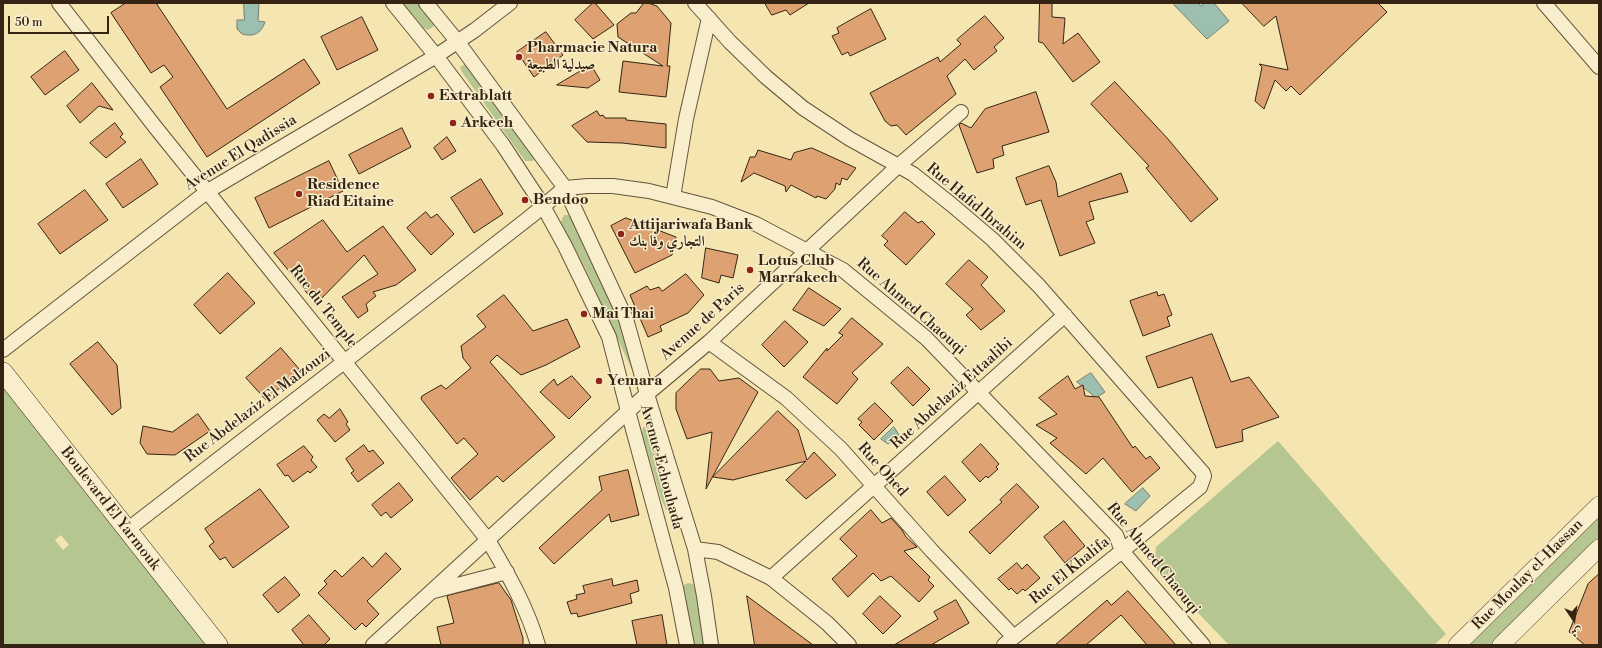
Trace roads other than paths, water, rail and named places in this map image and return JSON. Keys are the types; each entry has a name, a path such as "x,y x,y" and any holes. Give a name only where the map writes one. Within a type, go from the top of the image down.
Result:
{"main road":[{"name":"Boulevard El Yarmouk","path":"3,372 218,645"}],"street":[{"name":"Rue du Temple","path":"59,3 156,128 488,540 507,572 525,608 538,645"},
{"name":"Avenue Echouhada","path":"393,3 436,56 503,145 543,206 565,246 609,337 676,588 687,645"},
{"name":"Avenue Echouhada","path":"426,3 458,41 565,188 626,319 647,394 695,549 711,645"},
{"name":"Avenue El Qadissia","path":"3,350 208,191 436,56 510,3"},
{"name":"Rue Hafid Ibrahim","path":"696,3 730,42 803,108 850,140 912,174 941,196 992,239 1039,286 1203,473"},
{"path":"1544,3 1599,67"},
{"path":"673,197 686,119 709,18"},
{"name":"Avenue de Paris","path":"373,645 628,411 709,342 898,166 961,112"},
{"name":"Rue Ahmed Chaouqi","path":"565,188 613,186 649,191 730,213 756,224 843,270 926,338 1116,535 1122,551 1203,645"},
{"path":"543,206 565,188"},
{"name":"Rue Abdelaziz El Malzouzi","path":"127,530 543,206"},
{"name":"Rue Abdelaziz Ettaalibi","path":"771,578 1065,315"},
{"name":"Rue Ohed","path":"709,342 786,398 841,450 1009,641"},
{"name":"Rue El Khalifa","path":"1009,641 1122,551 1200,486 1204,476 1203,473"},
{"name":"Rue Moulay el-Hassan","path":"1457,645 1599,505"},
{"name":"Rue Moulay el-Hassan","path":"1501,645 1599,548"},
{"path":"695,549 718,552 771,578 826,623 849,645"},
{"name":"Avenue de Paris","path":"432,592 507,572"}],"place":[{"name":"Pharmacie Natura صيدلية الطبيعة","path":"519,57"},
{"name":"Extrablatt","path":"431,96"},
{"name":"Arkech","path":"453,123"},
{"name":"Residence Riad Eitaine","path":"299,194"},
{"name":"Bendoo","path":"525,200"},
{"name":"Attijariwafa Bank التجاري وفا بنك","path":"621,234"},
{"name":"Lotus Club Marrakech","path":"750,270"},
{"name":"Mai Thai","path":"584,314"},
{"name":"Yemara","path":"599,381"}]}
